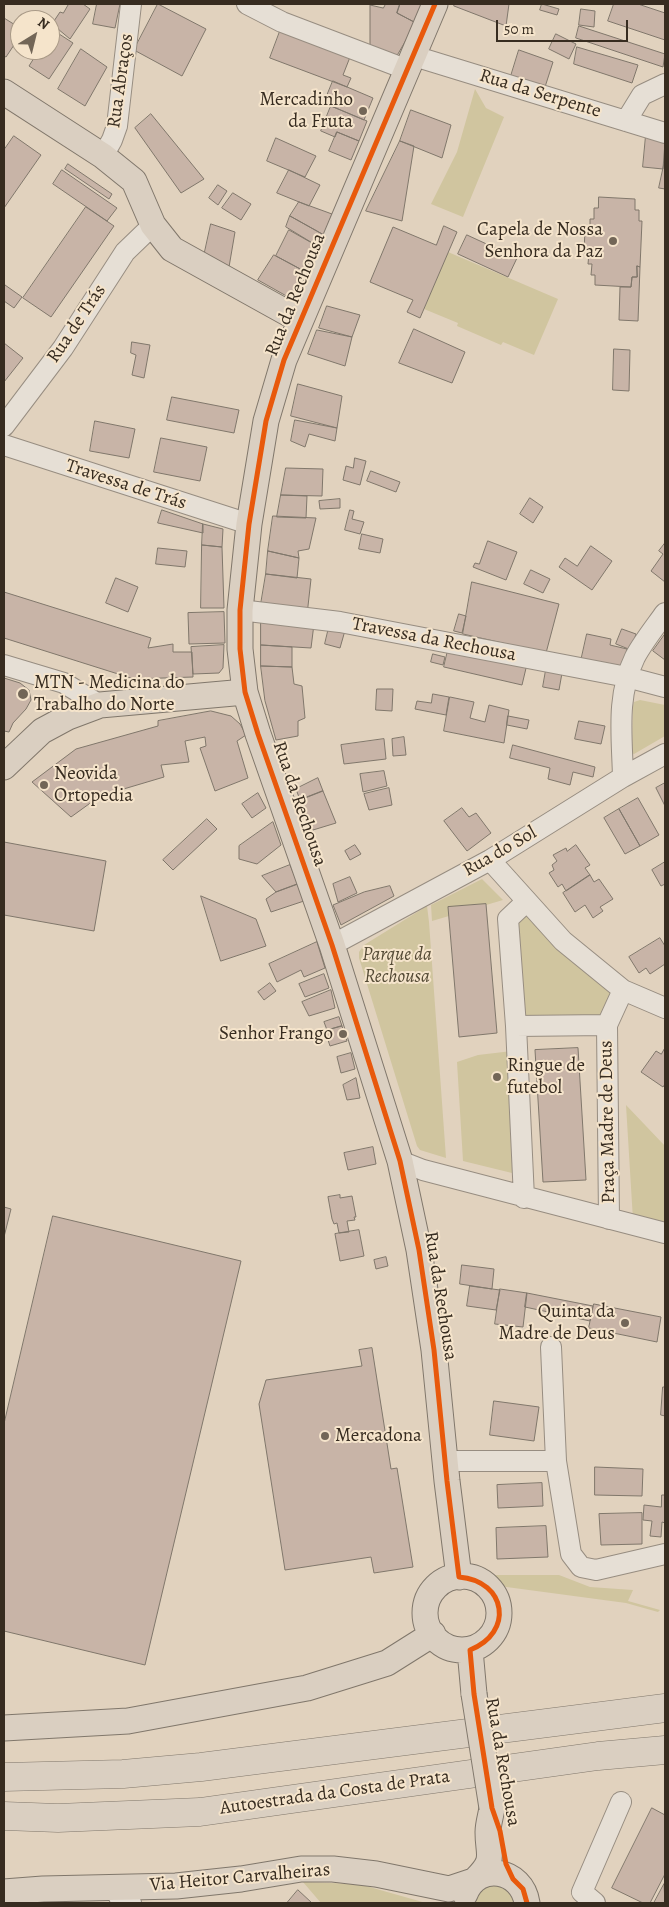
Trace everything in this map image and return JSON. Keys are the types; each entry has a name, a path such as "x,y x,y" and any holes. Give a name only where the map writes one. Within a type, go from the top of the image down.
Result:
{"highway":[{"path":"4,1777 123,1774 201,1767 665,1708"},
{"name":"Autoestrada da Costa de Prata","path":"4,1816 58,1818 200,1812 598,1756 665,1750"}],"main road":[{"name":"Rua da Rechousa","path":"435,4 284,360 266,421 249,524 240,610 240,650 245,692 258,734 332,945 400,1161 419,1250 426,1297 460,1577"},
{"path":"5,97 103,156 134,180 152,225 172,249 300,320"},
{"path":"4,767 42,731 68,717 100,705 245,692"},
{"path":"460,1577 472,1578 483,1583 498,1602 499,1615 497,1627 491,1637 481,1645 470,1650 457,1650 446,1646 433,1634 426,1618 426,1606 430,1595 448,1579 460,1577"},
{"path":"4,1728 128,1722 306,1688 387,1663 433,1634"},
{"name":"Rua da Rechousa","path":"470,1650 474,1694 492,1808 500,1831 506,1864 513,1879 523,1889 527,1903"},
{"name":"Rua da Rechousa","path":"463,1894 486,1869 490,1859 488,1831 492,1808"},
{"name":"Via Heitor Carvalheiras","path":"4,1893 43,1889 176,1886 309,1869 333,1869 376,1874 463,1894"},
{"path":"463,1894 488,1874 495,1873 513,1879"},
{"name":"Via Heitor Carvalheiras","path":"4,1893 55,1898 125,1900 228,1890 320,1877 368,1881 403,1888 463,1894"}],"street":[{"name":"Rua Abraços","path":"103,156 117,126 131,4"},
{"name":"Rua da Serpente","path":"248,4 282,22 411,63 665,133"},
{"path":"626,121 642,94 665,84"},
{"name":"Rua de Trás","path":"4,426 63,348 124,252 152,225"},
{"name":"Travessa de Trás","path":"4,445 249,524"},
{"name":"Travessa da Rechousa","path":"240,610 340,622 627,677 665,687"},
{"path":"623,778 622,700 627,677 636,656 665,612"},
{"path":"4,665 64,683 100,705"},
{"name":"Rua do Sol","path":"332,945 490,860 665,754"},
{"path":"490,860 563,941 623,990 665,1008"},
{"path":"524,1198 516,1026 508,919 527,901"},
{"name":"Praça Madre de Deus","path":"609,1219 607,1025 623,990"},
{"name":"Praça Madre de Deus","path":"516,1026 607,1025"},
{"name":"Praça Madre de Deus","path":"400,1161 423,1170 524,1198 665,1233"},
{"path":"551,1347 556,1461 571,1554 580,1566 596,1570 665,1554"},
{"path":"445,1461 556,1461"},
{"path":"595,1903 582,1892 621,1802"}],"green space":[{"path":"475,89 486,108 504,117 463,217 431,204 457,152"},
{"path":"448,252 558,299 534,355 503,342 501,345 457,326 458,323 424,309"},
{"path":"640,700 665,705 665,736 634,754 632,753 633,706 634,702"},
{"path":"482,879 503,900 432,921 431,905"},
{"name":"Parque da Rechousa","path":"427,906 446,1158 420,1150 417,1146 359,958 359,952 364,945"},
{"path":"526,906 619,991 605,1022 520,1022 511,919"},
{"path":"512,1051 512,1173 463,1161 457,1062 478,1055"},
{"path":"626,1105 665,1146 664,1229 633,1220"},
{"path":"488,1575 559,1575 590,1587 633,1590 628,1601 660,1610 658,1612 626,1603 499,1586 492,1583"},
{"path":"303,1882 359,1884 426,1903 321,1903"},
{"path":"494,1884 507,1887 516,1903 474,1903 481,1889"}],"building":[{"path":"69,4 83,4 90,9 70,39 60,31 60,12 63,13"},
{"path":"97,4 120,4 115,28 93,24"},
{"path":"158,4 206,29 182,76 134,50"},
{"path":"386,4 400,4 397,13 416,23 395,59 370,49 370,5 383,8"},
{"path":"400,4 423,4 416,23 397,13"},
{"path":"455,4 509,4 506,26 454,6"},
{"path":"542,4 559,9 557,15 540,10"},
{"path":"614,4 638,4 665,13 665,40 608,21"},
{"path":"581,9 595,11 594,27 579,25"},
{"path":"4,18 10,22 10,51 6,57 4,56"},
{"path":"282,26 352,52 343,75 351,78 347,87 270,58"},
{"path":"579,26 665,54 663,67 576,38"},
{"path":"556,34 576,44 569,59 549,49"},
{"path":"60,35 73,43 49,79 29,66 33,60 60,60"},
{"path":"577,47 638,65 632,83 574,64"},
{"path":"81,49 107,67 85,106 58,89"},
{"path":"519,50 553,62 545,87 511,76"},
{"path":"333,81 373,98 364,120 324,103"},
{"path":"331,106 367,121 359,141 337,132 335,137 321,131"},
{"path":"411,110 451,125 442,158 400,141"},
{"path":"151,114 204,179 181,193 135,128"},
{"path":"337,132 359,141 351,160 329,151"},
{"path":"646,135 665,142 663,169 643,167"},
{"path":"14,136 41,155 4,208 4,150"},
{"path":"276,138 316,156 305,177 267,161"},
{"path":"400,141 414,146 402,221 366,211"},
{"path":"665,159 665,189 659,188"},
{"path":"68,164 112,194 109,199 65,169"},
{"path":"62,170 117,208 107,221 53,184"},
{"path":"289,170 320,185 309,206 277,193"},
{"path":"218,185 227,191 218,205 209,198"},
{"path":"233,193 251,204 241,220 222,208"},
{"name":"Capela de Nossa Senhora da Paz","path":"599,197 635,199 635,210 639,210 639,221 642,221 640,267 637,266 637,277 632,277 631,287 595,285 595,275 591,275 592,264 588,264 589,253 584,253 585,229 590,229 590,219 594,219 594,208 598,208"},
{"path":"299,202 332,214 324,235 290,216"},
{"path":"86,207 114,226 51,317 23,298"},
{"path":"290,216 324,235 319,247 286,227"},
{"path":"211,224 235,232 229,267 204,256"},
{"path":"444,226 457,232 420,318 407,312 413,300 370,282 393,227 436,245"},
{"path":"289,230 319,247 304,271 276,256"},
{"path":"467,235 517,258 508,277 458,254"},
{"path":"274,255 304,271 290,298 258,280"},
{"path":"637,266 640,267 638,321 619,320 620,287 631,287 632,277 637,277"},
{"path":"5,285 22,297 14,308 4,301"},
{"path":"327,306 360,315 352,337 319,328"},
{"path":"414,329 465,352 452,383 399,363"},
{"path":"317,330 352,337 345,366 308,354"},
{"path":"132,342 150,345 144,378 132,375 136,355 131,353"},
{"path":"4,343 23,358 4,382"},
{"path":"614,349 630,350 629,391 613,390"},
{"path":"298,384 342,396 337,428 291,416"},
{"path":"172,397 239,410 234,433 167,420"},
{"path":"295,420 337,428 335,441 309,434 305,447 291,441"},
{"path":"95,421 135,429 129,458 90,451"},
{"path":"161,438 207,447 200,481 154,472"},
{"path":"355,458 366,461 360,485 343,480 346,466 353,468"},
{"path":"286,468 323,469 322,496 281,495"},
{"path":"371,471 400,482 396,492 367,481"},
{"path":"281,495 307,496 306,518 277,517"},
{"path":"530,498 543,507 533,523 520,514"},
{"path":"340,499 340,508 320,509 319,501"},
{"path":"162,510 203,524 203,533 158,523"},
{"path":"350,510 354,511 352,519 364,522 360,534 345,530"},
{"path":"273,516 316,518 309,549 298,551 299,558 268,551"},
{"path":"203,524 223,529 222,547 202,545"},
{"path":"362,534 383,539 380,553 359,549"},
{"path":"488,541 517,552 506,580 473,567 475,563 479,564"},
{"path":"665,543 665,582 651,571 663,554 659,551"},
{"path":"202,545 222,547 224,608 201,608"},
{"path":"591,546 612,561 592,590 559,567 565,558 577,566"},
{"path":"158,548 187,551 185,567 156,564"},
{"path":"268,551 299,558 297,578 266,574"},
{"path":"531,570 550,579 543,593 524,584"},
{"path":"266,574 311,579 307,615 260,610"},
{"path":"116,578 138,587 128,612 106,603"},
{"path":"472,582 559,604 546,653 463,634"},
{"path":"4,592 151,638 148,648 173,644 173,652 192,652 193,677 134,679 4,638"},
{"path":"224,612 225,643 189,644 188,613"},
{"path":"459,614 466,616 462,633 454,631"},
{"path":"261,621 314,624 311,648 261,645"},
{"path":"330,623 346,627 340,648 325,644"},
{"path":"622,629 636,634 631,650 616,644"},
{"path":"587,634 611,639 610,645 627,649 623,670 581,661"},
{"path":"665,634 665,660 653,651"},
{"path":"224,645 223,668 219,673 193,674 191,647"},
{"path":"261,645 292,647 292,667 261,666"},
{"path":"449,646 527,664 522,685 444,667"},
{"path":"433,654 445,657 443,665 431,662"},
{"path":"261,666 292,667 294,684 302,686 305,718 298,721 298,736 276,740 265,701"},
{"path":"546,670 562,673 559,690 543,687"},
{"path":"4,678 20,683 29,690 31,700 26,709 13,723 9,732 4,731"},
{"path":"377,689 393,689 392,711 376,710"},
{"path":"433,694 449,697 446,715 415,709 417,701 431,703"},
{"path":"450,697 474,702 470,718 485,722 489,705 509,710 504,743 444,731"},
{"path":"211,711 231,716 240,724 246,735 237,741 248,778 215,791 200,748 206,746 205,737 185,741 189,762 161,765 164,777 100,796 71,817 32,782 76,749 158,726 158,721"},
{"path":"508,716 529,720 527,729 507,725"},
{"path":"579,721 605,726 601,744 575,739"},
{"path":"404,737 406,755 393,756 392,739"},
{"path":"384,739 386,759 344,764 341,745"},
{"path":"513,745 595,767 593,777 573,772 570,785 548,779 550,768 510,758"},
{"path":"384,771 387,786 363,792 360,774"},
{"path":"318,778 323,791 300,800 296,789"},
{"path":"665,783 665,806 656,788"},
{"path":"389,788 392,805 369,810 364,794"},
{"path":"323,791 336,823 313,830 300,800"},
{"path":"258,793 266,808 252,818 242,804"},
{"path":"638,798 659,835 640,846 619,809"},
{"path":"462,808 469,817 476,813 491,833 467,851 444,821"},
{"path":"619,809 640,846 625,854 604,818"},
{"path":"207,819 217,829 173,870 163,860"},
{"path":"273,822 281,845 257,864 239,859 239,846"},
{"path":"4,842 106,861 94,931 4,915"},
{"path":"355,845 361,854 350,860 345,851"},
{"path":"576,845 590,865 585,868 590,875 566,891 562,884 558,887 549,873 554,870 552,865 557,861 553,855 566,848 567,851"},
{"path":"665,862 665,884 661,886 652,870"},
{"path":"290,865 298,884 276,892 262,876"},
{"path":"590,875 594,882 599,879 613,899 600,907 603,911 593,918 585,905 575,912 563,893"},
{"path":"350,877 357,893 338,902 333,884"},
{"path":"298,884 304,901 271,912 266,899 276,892"},
{"path":"390,886 394,896 341,925 333,905 364,892"},
{"path":"201,896 256,919 266,946 221,961"},
{"path":"486,904 497,1033 459,1037 448,907"},
{"path":"660,938 665,946 665,964 650,974 646,968 639,973 629,957"},
{"path":"317,942 325,968 304,977 301,970 277,982 269,964"},
{"path":"324,974 329,988 305,997 299,984"},
{"path":"270,983 276,991 264,1000 258,992"},
{"path":"331,990 335,1008 309,1016 302,1002"},
{"path":"339,1017 342,1026 327,1030 324,1022"},
{"path":"342,1026 347,1041 330,1046 325,1031"},
{"path":"578,1048 586,1180 543,1182 535,1050"},
{"path":"665,1048 665,1084 663,1087 641,1072 656,1051 661,1054"},
{"path":"351,1053 355,1069 341,1073 337,1057"},
{"path":"356,1078 360,1098 347,1100 343,1085"},
{"path":"373,1147 376,1164 348,1170 344,1153"},
{"path":"340,1195 340,1198 352,1196 356,1217 354,1217 355,1220 347,1221 349,1232 339,1233 337,1223 334,1224 332,1219 328,1197"},
{"path":"4,1207 11,1209 4,1237"},
{"path":"53,1216 241,1261 145,1665 4,1631 4,1424"},
{"path":"359,1230 364,1256 340,1261 335,1234"},
{"path":"386,1257 388,1266 376,1269 374,1260"},
{"name":"Quinta da Madre de Deus","path":"462,1265 494,1269 492,1289 460,1284"},
{"name":"Quinta da Madre de Deus","path":"470,1286 500,1290 496,1310 467,1306"},
{"name":"Quinta da Madre de Deus","path":"500,1289 527,1293 523,1327 495,1324"},
{"name":"Quinta da Madre de Deus","path":"527,1293 593,1306 590,1321 525,1307"},
{"name":"Quinta da Madre de Deus","path":"594,1304 661,1317 657,1342 589,1328"},
{"name":"Mercadona","path":"372,1348 391,1469 397,1468 413,1567 374,1573 371,1557 285,1570 259,1404 266,1380 362,1366 359,1350"},
{"path":"663,1387 665,1387 665,1416 661,1415"},
{"path":"494,1401 539,1407 534,1441 490,1435"},
{"path":"595,1467 643,1469 642,1496 595,1495"},
{"path":"542,1483 543,1506 498,1508 497,1485"},
{"path":"662,1495 665,1495 665,1523 662,1522 661,1537 650,1536 652,1521 643,1520 644,1505 661,1507"},
{"path":"642,1513 642,1544 601,1545 599,1514"},
{"path":"546,1526 548,1557 497,1559 496,1528"},
{"path":"652,1808 665,1815 665,1874 650,1903 643,1903 612,1888"},
{"path":"664,1884 665,1903 654,1903"},
{"path":"298,1890 312,1903 287,1903"}],"cycle path":[{"path":"435,4 284,360 266,421 249,524 240,610 240,649 245,692 258,734 332,945 400,1161 419,1250 434,1350 459,1577 475,1581 487,1588 495,1597 499,1609 499,1620 494,1632 484,1642 470,1650 474,1694 492,1808 500,1831 506,1864 513,1879 523,1889 527,1903"}],"place":[{"name":"Mercadinho da Fruta","path":"363,111"},
{"name":"Capela de Nossa Senhora da Paz","path":"613,241"},
{"name":"MTN - Medicina do Trabalho do Norte","path":"23,694"},
{"name":"Neovida Ortopedia","path":"44,785"},
{"name":"Senhor Frango","path":"343,1034"},
{"name":"Ringue de futebol","path":"497,1077"},
{"name":"Quinta da Madre de Deus","path":"625,1323"},
{"name":"Mercadona","path":"325,1436"}]}
